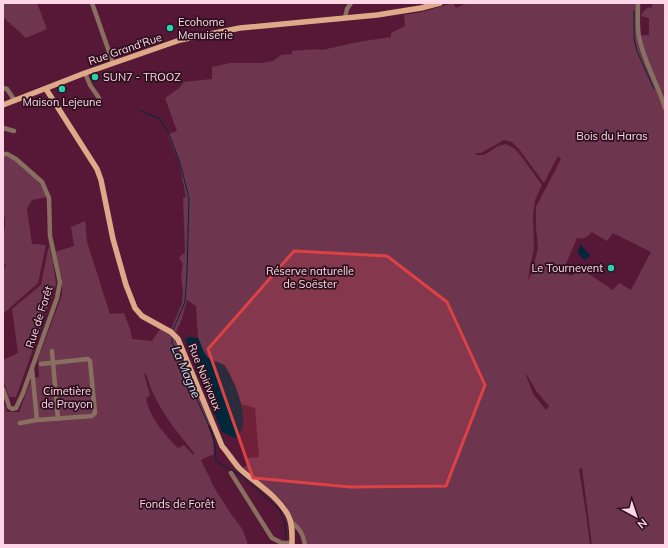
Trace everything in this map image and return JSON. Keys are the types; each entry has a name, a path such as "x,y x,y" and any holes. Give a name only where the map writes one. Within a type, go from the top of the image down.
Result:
{"main road":[{"name":"Rue Grand'Rue","path":"3,106 85,73 180,40 233,30 377,15 440,3"},
{"name":"Rue Noirivaux","path":"46,89 97,169 101,180 113,239 126,285 135,308 142,316 173,333 178,339 222,446 240,468 280,503 288,516 292,529 290,544"}],"street":[{"path":"92,3 113,63"},
{"path":"346,18 347,9 351,3"},
{"path":"638,3 638,30 641,43 665,108"},
{"path":"85,73 90,85 99,98"},
{"path":"3,88 7,89 15,101"},
{"path":"3,128 14,131"},
{"name":"Rue de Forêt","path":"3,154 16,158 42,182 49,198 50,236 60,282 57,298 16,408 12,409 9,407 3,389"},
{"path":"52,351 58,419"},
{"path":"20,423 37,420 92,416 95,413 90,361 88,359 41,364"},
{"path":"32,367 37,420"},
{"path":"231,473 272,538 282,543 290,544"},
{"path":"290,521 297,527 304,537 304,545"}],"highlighted area":[{"path":"294,251 387,256 447,302 485,385 446,486 350,487 253,478 208,349"}],"green space":[{"path":"3,3 37,3 47,29 26,38 3,17"},
{"path":"453,3 456,8 467,3 637,3 637,36 649,35 649,18 641,16 642,13 648,7 651,8 653,3 665,3 665,545 592,545 582,468 579,469 590,545 305,545 285,504 244,468 248,463 247,458 259,457 255,408 241,404 236,387 225,365 214,361 206,354 198,338 196,306 187,300 182,319 176,332 171,329 182,303 183,293 181,276 183,264 179,258 185,252 183,198 186,197 179,162 168,134 177,131 165,98 178,89 184,82 212,79 212,67 230,63 261,63 273,61 281,55 292,54 292,51 322,50 391,37 391,33 405,26 404,15 422,12","holes":["504,140 512,142 519,149 544,183 558,156 561,159 536,207 538,249 528,281 534,249 533,216 535,200 542,185 515,149 506,144 498,146 484,155 476,155 477,153 481,153","592,232 607,241 613,233 651,252 631,290 619,283 613,290 581,269 571,276 563,271 577,238 587,237","526,375 537,392 549,406 546,410 533,394"]},
{"path":"3,156 16,161 39,182 47,197 32,200 27,209 32,244 46,245 38,283 3,314 3,270 6,265 3,263 3,228 5,229 5,217 3,218"},
{"path":"85,221 87,242 110,314 124,313 132,339 152,341 160,329 175,338 211,425 208,426 213,441 214,454 201,460 215,489 243,530 248,545 3,545 3,400 7,412 19,412 32,378 39,377 38,359 62,295 62,278 55,252 74,246 71,227","holes":["144,373 146,374 152,392 163,412 194,453 193,455 184,445 178,448 154,419 150,412 146,398 150,396"]},
{"path":"49,245 56,284 16,397 9,397 3,379 3,360 18,353 12,309 41,285"}],"water":[{"path":"580,244 590,255 584,260 578,253"},
{"path":"189,337 198,338 207,357 223,365 230,375 239,398 243,417 243,425 235,438 222,432 185,339"}],"waterway":[{"path":"634,11 634,39 637,51 654,89"},
{"name":"La Magne","path":"141,111 160,119 170,136 180,163 189,198 185,302 173,330"},
{"name":"La Magne","path":"172,337 172,343 179,353 187,377 213,435 216,461 242,476 280,510 285,524 286,540"}],"place":[{"name":"Ecohome Menuiserie","path":"170,28"},
{"name":"SUN7 - TROOZ","path":"95,77"},
{"name":"Maison Lejeune","path":"62,89"},
{"name":"Le Tournevent","path":"611,268"}],"park label":[{"name":"Bois du Haras","path":"612,136"},
{"name":"Réserve naturelle de Soëster","path":"310,277"},
{"name":"Cimetière de Prayon","path":"67,397"},
{"name":"Fonds de Forêt","path":"177,504"}]}
